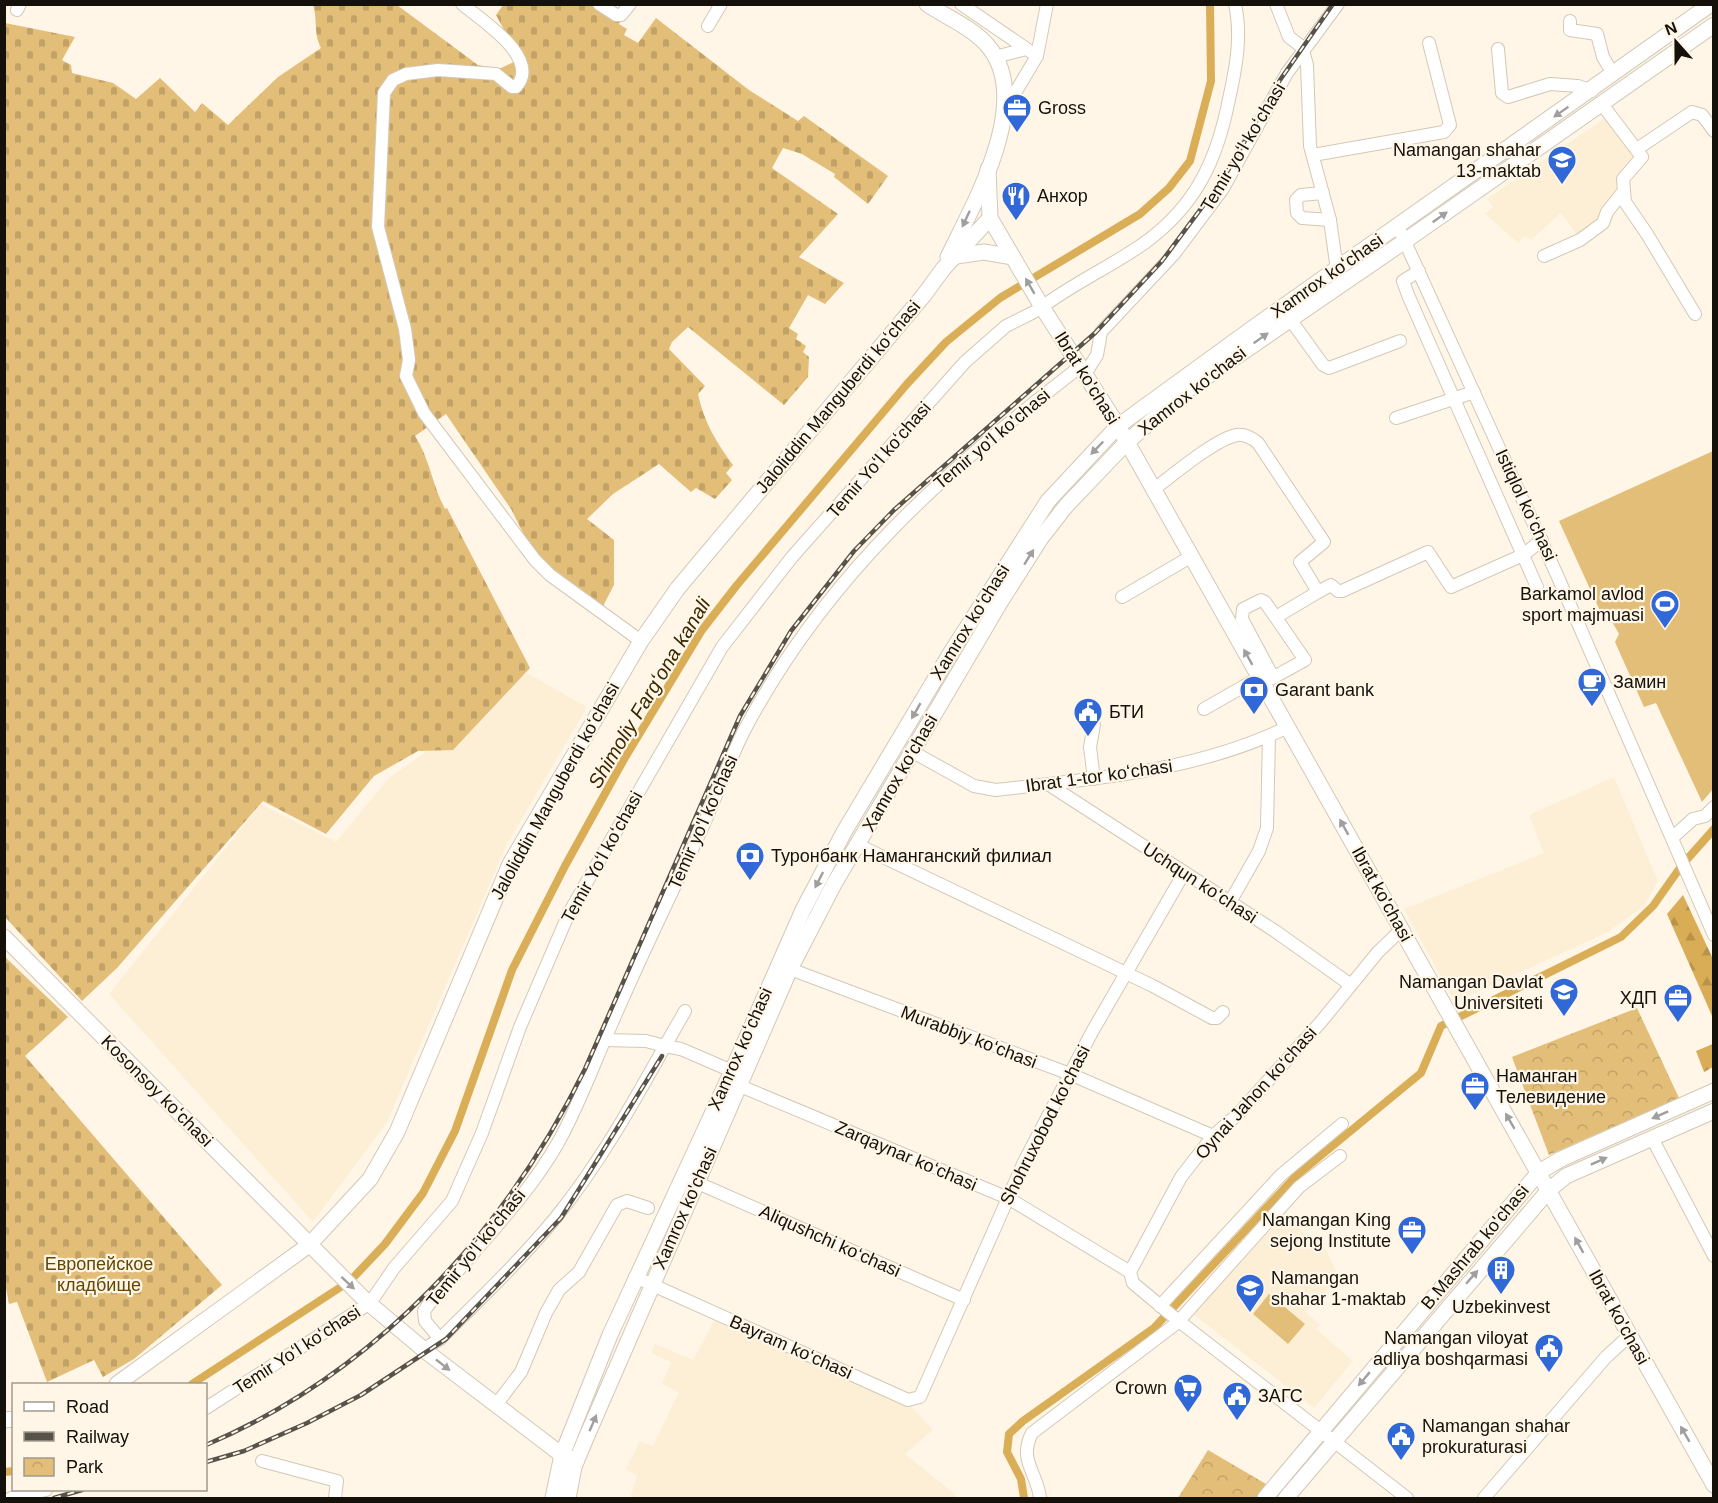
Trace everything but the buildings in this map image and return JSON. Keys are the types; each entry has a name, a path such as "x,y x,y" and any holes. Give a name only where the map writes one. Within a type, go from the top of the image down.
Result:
{"main road":[{"path":"927,4 979,37 995,57 1002,75 1006,108 988,169 943,269"},
{"name":"Xamrox koʻchasi","path":"553,1498 562,1455 635,1277 689,1179 732,1071 803,910 839,840 950,654 1033,521 1072,473 1118,426 1398,226 1597,97 1614,74 1711,4"},
{"name":"Xamrox ko'chasi","path":"568,1498 577,1461 651,1284 689,1179 740,1086 790,969 834,884 1041,538 1066,506 1127,442 1186,391 1405,242 1597,97 1713,25"},
{"path":"988,169 990,218"},
{"name":"Jaloliddin Manguberdi koʻchasi","path":"118,1383 309,1245 364,1187 386,1155 506,873 641,641 678,588 924,295 943,269 990,218"},
{"name":"Ibrat ko'chasi","path":"990,218 1016,261 1038,310 1083,370 1118,426 1265,679 1288,728 1713,1483"},
{"path":"956,256 984,252 1016,261"},
{"name":"Kosonsoy koʻchasi","path":"4,937 368,1302 496,1405 562,1455 577,1461"},
{"name":"B.Mashrab ko'chasi","path":"1265,1498 1539,1172 1561,1159 1713,1091"},
{"name":"B.Mashrab ko'chasi","path":"1286,1498 1549,1190 1566,1176 1713,1111"}],"street":[{"path":"462,4 510,43 520,65 522,77 516,87 512,87 496,74 418,71 393,80 384,93 378,227 405,329 409,360 406,376 424,413 535,560 550,575 641,641"},
{"path":"599,4 616,15 621,15 630,4"},
{"path":"708,26 722,4"},
{"path":"961,4 1032,52"},
{"path":"1006,108 1032,52 1047,4"},
{"name":"Temir Yoʻl koʻchasi","path":"207,1407 368,1302 394,1268 453,1201 482,1133 528,1008 569,913 722,647 792,557 965,362 1006,326 1038,310 1069,287 1155,235 1180,211 1206,175 1225,122 1239,33 1235,4"},
{"path":"1276,4 1289,37 1303,49 1307,65 1310,146 1330,220 1337,270"},
{"name":"Temir yoʻl koʻchasi","path":"1083,370 1097,355 1101,332 1174,254 1222,190 1287,73 1338,4"},
{"path":"1570,21 1570,30 1597,34 1603,57 1614,74"},
{"path":"1313,155 1444,132 1448,129 1450,125 1429,43"},
{"path":"1498,49 1502,93 1508,97 1551,84 1578,86 1597,97 1637,149 1641,160 1625,176 1623,192 1625,202 1695,314"},
{"path":"995,57 1032,52"},
{"path":"1637,149 1692,112 1702,115 1713,131"},
{"path":"1544,256 1580,240 1603,223 1607,212 1623,192"},
{"path":"1323,193 1300,195 1296,200 1296,209 1302,218 1330,220"},
{"name":"Istiqlol koʻchasi","path":"1398,226 1542,540 1713,935"},
{"path":"1419,271 1403,281 1537,587"},
{"path":"1421,324 1439,315"},
{"path":"1290,319 1323,365 1329,368 1400,341"},
{"name":"Temir yo'l ko'chasi","path":"440,1339 425,1321 424,1311 506,1214 547,1159 586,1087 604,1040 745,730 821,608 872,550 961,462 1083,370"},
{"path":"1396,418 1453,397 1474,392"},
{"path":"1154,489 1223,440 1238,435 1251,437 1258,443 1290,496 1323,539 1321,546 1300,562 1318,592"},
{"path":"1276,617 1331,585 1338,591 1342,591 1428,552 1451,587 1523,555 1542,540"},
{"path":"1122,597 1192,556"},
{"path":"1204,709 1305,660 1265,602 1261,600 1244,608 1241,615 1265,679"},
{"path":"1094,725 1090,747 1094,779"},
{"name":"Ibrat 1-tor koʻchasi","path":"913,752 982,790 1094,779 1168,768 1288,728"},
{"path":"1229,904 1259,851 1267,828 1269,736"},
{"path":"881,770 897,779"},
{"name":"Uchqun koʻchasi","path":"1048,784 1229,904 1275,931 1351,985"},
{"path":"1672,838 1693,819 1705,816 1713,807"},
{"path":"858,845 1212,1018 1217,1018 1223,1012"},
{"name":"Shohruxobod ko'chasi","path":"926,1386 1008,1198 1070,1074 1184,873"},
{"name":"Oynai Jahon ko‘chasi","path":"1130,1272 1181,1177 1213,1136 1238,1114 1378,952 1402,929"},
{"name":"Murabbiy ko‘chasi","path":"790,969 1070,1074 1213,1136"},
{"path":"424,1349 440,1339 527,1251 558,1214 607,1144 685,1011"},
{"path":"604,1040 646,1041 681,1049 732,1071 740,1086"},
{"name":"Zarqaynar ko‘chasi","path":"740,1086 1008,1198 1130,1272"},
{"path":"1161,1307 1281,1175 1342,1124"},
{"path":"1652,1138 1713,1256"},
{"path":"1040,1498 1026,1454 1026,1445 1032,1433 1177,1319 1299,1187 1340,1156"},
{"name":"Aliqushchi ko‘chasi","path":"689,1179 964,1300"},
{"path":"496,1405 521,1372 546,1313 559,1290 579,1272 617,1205 627,1201 648,1208"},
{"path":"1130,1272 1133,1283 1161,1307 1407,1498"},
{"name":"Bayram ko‘chasi","path":"635,1277 908,1400 920,1397 926,1386"},
{"path":"1484,1498 1615,1347 1629,1336"},
{"path":"261,1461 337,1481 334,1498"},
{"path":"11,1498 42,1491"}],"shaded area":[{"name":"Namangan shahar 13-maktab","path":"1608,116 1641,161 1611,204 1600,214 1603,219 1579,238 1561,213 1531,240 1525,236 1518,243 1485,214 1493,207 1487,199"},
{"path":"527,673 587,707 507,844 387,1122 313,1222 109,994 261,804 336,842 389,778 456,730"},
{"path":"1614,777 1658,881 1644,906 1608,932 1455,1002 1404,909 1544,853 1529,815"},
{"name":"Namangan shahar 1-maktab","path":"1283,1217 1325,1248 1339,1277 1306,1312 1320,1325 1316,1329 1353,1361 1314,1408 1193,1314"},
{"path":"714,1321 908,1403 933,1430 905,1454 955,1494 956,1498 630,1498 637,1476 626,1469 640,1441 653,1446 679,1392 662,1384 671,1362 651,1353 655,1344 693,1360"}],"green space":[{"path":"313,5 397,5 478,65 499,69 520,59 496,15 503,5 595,5 621,20 619,24 627,29 624,35 638,43 656,18 749,90 798,121 804,116 888,176 868,204 834,177 835,174 802,154 783,148 772,168 838,214 799,257 844,283 825,304 808,295 789,328 798,334 796,339 806,346 803,352 809,357 808,377 784,405 688,327 672,342 669,349 705,386 698,394 711,431 733,465 726,473 732,480 715,499 696,488 691,492 659,464 613,494 587,519 614,540 614,585 601,610 532,551 511,509 446,414 415,436 445,509 447,508 530,668 453,750 418,751 374,776 326,834 263,801 117,968 82,1001 5,917 5,23 75,37 62,60 71,65 72,73 113,83 136,99 160,78 195,112 202,103 228,125 278,77 321,48 317,37"},
{"name":"Barkamol avlod sport majmuasi","path":"1713,451 1714,788 1702,802 1656,703 1644,707 1615,642 1619,634 1609,616 1601,613 1559,521"},
{"path":"1683,895 1713,959 1713,1018 1667,914"},
{"name":"Европейское кладбище","path":"5,957 68,1017 25,1056 222,1285 134,1359 103,1377 94,1360 47,1382 17,1302 9,1304 4,1277"},
{"path":"1637,1008 1679,1098 1549,1155 1512,1057"},
{"path":"1713,1044 1713,1067 1704,1072 1696,1051"},
{"path":"1269,1294 1305,1324 1288,1344 1253,1314"},
{"path":"1208,1450 1266,1484 1258,1498 1178,1498"}],"waterway":[{"name":"Shimoliy Fargʻona kanali","path":"194,1383 350,1281 385,1244 423,1193 455,1131 512,970 565,866 623,761 702,630 737,585 907,384 946,342 1000,298 1140,214 1169,188 1190,161 1211,81 1210,4"},
{"path":"1024,1498 1021,1479 1007,1452 1009,1434 1023,1421 1154,1328 1296,1176 1421,1073 1441,1026 1621,937 1653,906 1682,865 1714,829"},
{"name":"Shimoliy Fargʻona kanali","path":"4,1472 12,1471"}],"railway":[{"path":"207,1445 268,1415 325,1379 379,1337 429,1291 474,1241 516,1186 553,1129 585,1069 740,716 791,631 854,551 894,510 1095,333 1162,261 1223,179 1280,80 1333,4"},
{"path":"207,1462 244,1451 307,1423 361,1395 446,1339 561,1218 662,1056"},
{"path":"54,1498 78,1491"}],"place":[{"name":"Gross","path":"1017,134"},
{"name":"Namangan shahar 13-maktab","path":"1562,186"},
{"name":"Анхор","path":"1016,222"},
{"name":"Barkamol avlod sport majmuasi","path":"1665,630"},
{"name":"Замин","path":"1592,708"},
{"name":"Garant bank","path":"1254,716"},
{"name":"БТИ","path":"1088,738"},
{"name":"Туронбанк Наманганский филиал","path":"750,882"},
{"name":"Namangan Davlat Universiteti","path":"1564,1018"},
{"name":"ХДП","path":"1678,1024"},
{"name":"Наманган Телевидение","path":"1475,1112"},
{"name":"Namangan King sejong Institute","path":"1412,1256"},
{"name":"Uzbekinvest","path":"1501,1296"},
{"name":"Namangan shahar 1-maktab","path":"1250,1314"},
{"name":"Namangan viloyat adliya boshqarmasi","path":"1549,1374"},
{"name":"Crown","path":"1188,1414"},
{"name":"ЗАГС","path":"1237,1422"},
{"name":"Namangan shahar prokuraturasi","path":"1401,1462"}]}
